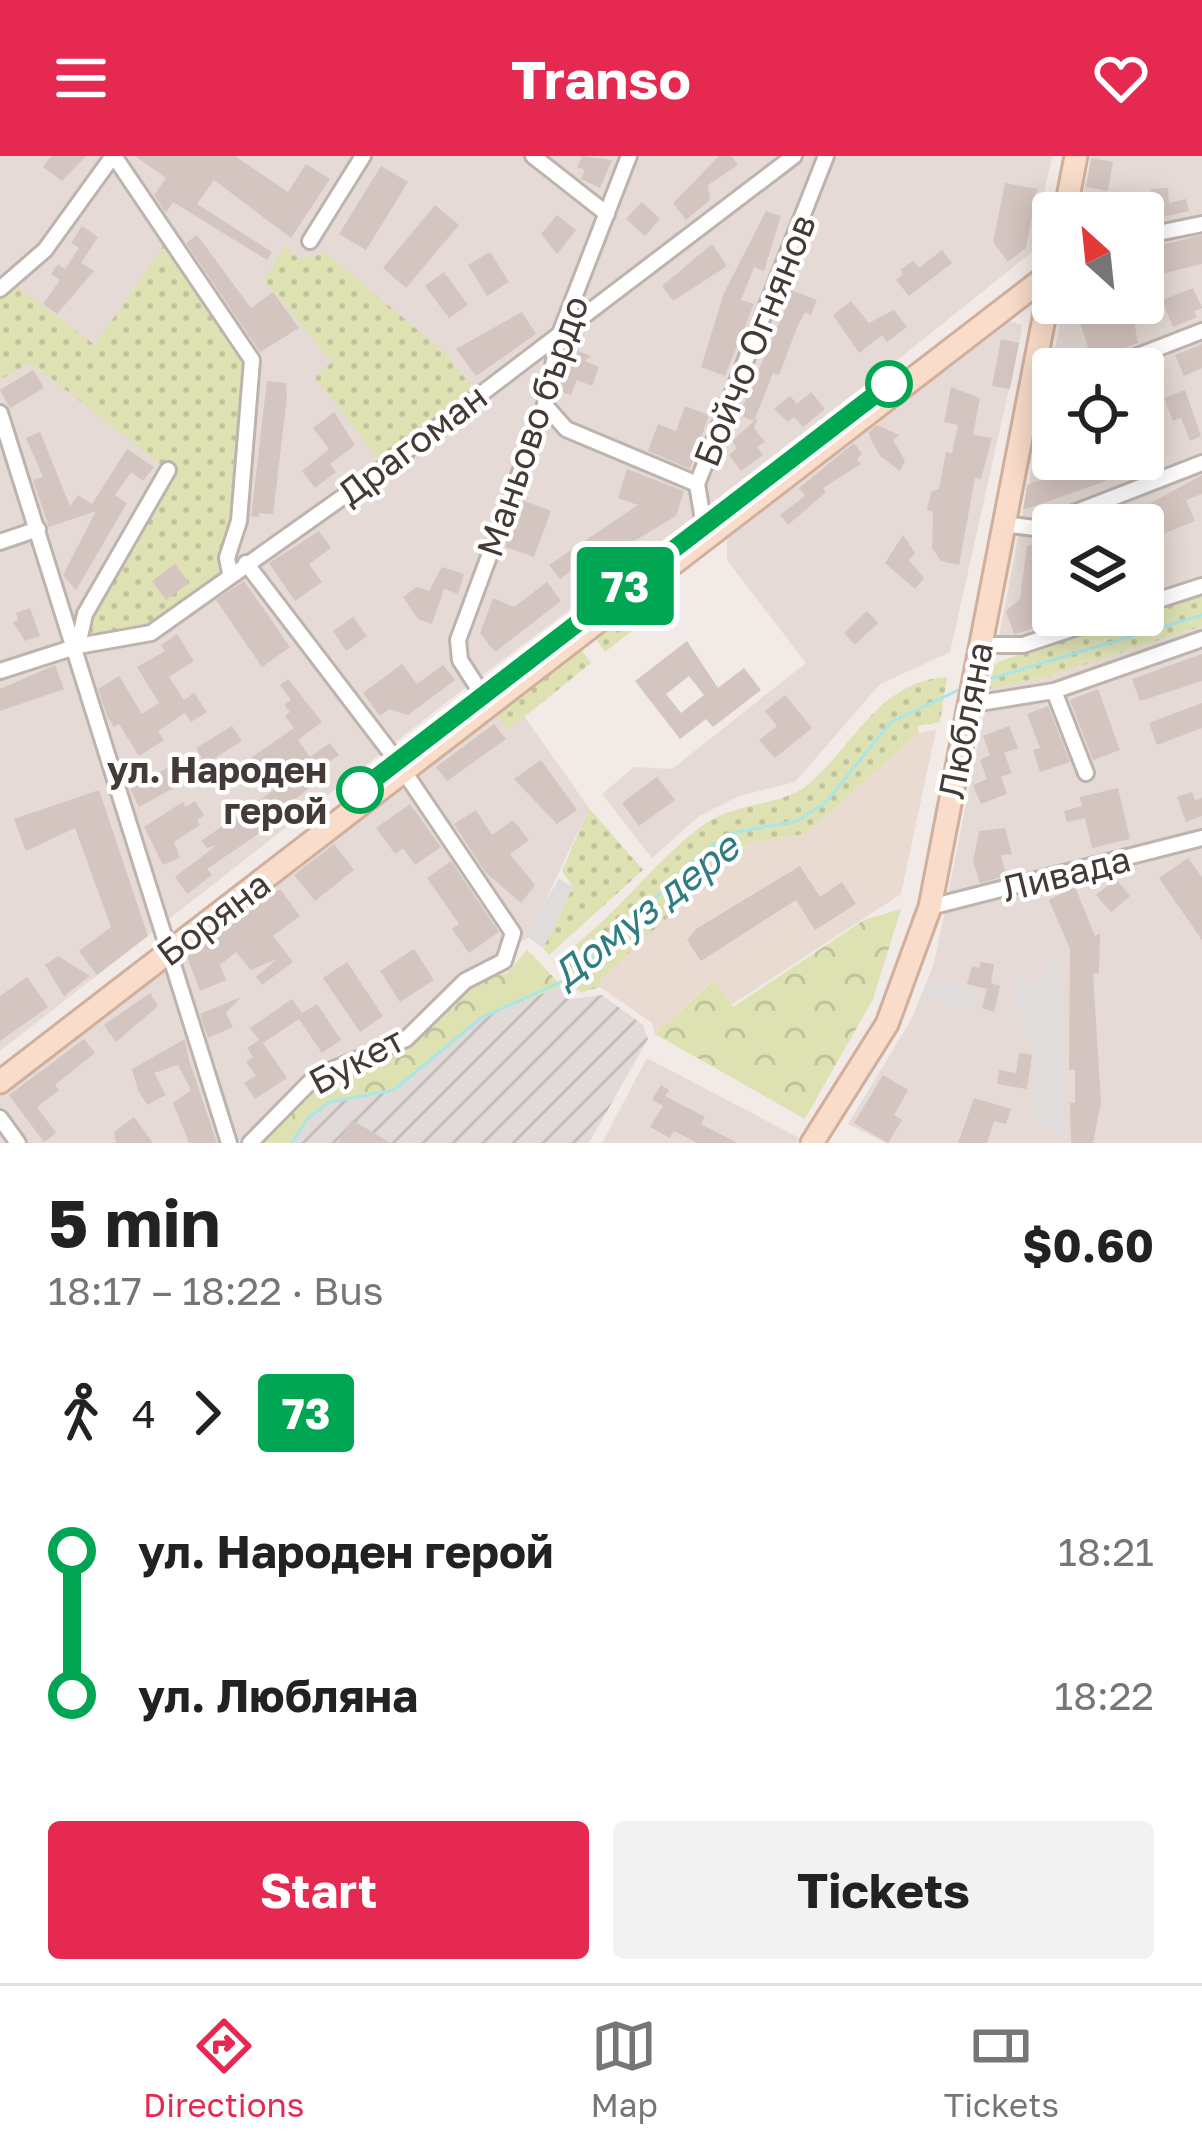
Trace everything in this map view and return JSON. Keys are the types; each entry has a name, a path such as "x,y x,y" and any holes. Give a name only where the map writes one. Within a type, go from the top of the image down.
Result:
{"street":[{"path":"0,289 45,250 114,156 252,360 239,521 227,558 230,573"},
{"path":"310,242 363,156"},
{"path":"532,156 607,214"},
{"name":"Маньово бърдо","path":"482,694 460,660 458,640 545,405 559,336 629,156"},
{"name":"Драгоман","path":"0,671 78,646 151,633 559,336 794,156"},
{"name":"Бойчо Огнянов","path":"704,526 697,484 826,156"},
{"path":"1069,192 1076,156"},
{"path":"1164,232 1202,224"},
{"name":"Боряна","path":"400,766 482,694 1032,275"},
{"name":"Боряна","path":"0,1082 400,766 1032,288"},
{"name":"Любляна","path":"822,1140 893,1010 930,908 1042,324"},
{"path":"1158,348 1202,331"},
{"path":"1027,399 1032,397"},
{"path":"545,405 566,429 697,484"},
{"path":"0,413 78,646 229,1143"},
{"path":"1003,524 1035,528 1202,463"},
{"path":"78,646 85,614 168,470"},
{"path":"0,542 38,529"},
{"path":"246,563 400,766"},
{"path":"1164,598 1202,586"},
{"path":"979,645 1023,645 1050,636"},
{"path":"970,692 1054,691 1202,639"},
{"path":"1054,691 1086,772"},
{"name":"Букет","path":"250,1143 316,1077 406,1039 465,981 504,962 513,933 400,766"},
{"name":"Ливада","path":"930,908 1202,838"},
{"name":"Боряна","path":"0,1064 166,947"},
{"path":"0,1118 18,1143"}],"shaded area":[{"path":"0,156 1052,156 1044,192 1032,192 1032,252 800,438 457,694 0,1051"},
{"path":"1091,156 1202,156 1202,579 1164,592 1164,504 1032,504 1032,636 1038,636 1018,643 998,641 1032,467 1032,480 1164,480 1164,348 1055,348 1060,324 1164,324 1164,192 1083,192"},
{"path":"1003,319 1022,325 1020,340 950,652 880,684 795,782 739,796 699,816 652,858 602,794 634,767 672,769 806,663 727,560 727,534"},
{"path":"1202,626 1202,1143 886,1143 848,1124 911,1020 934,964 989,689 1050,676"},
{"path":"495,712 508,729 524,716 589,808 528,938 470,970 402,1036 307,1073 237,1143 0,1143 0,1095 379,807"},
{"path":"936,730 901,894 731,1005 713,980 655,1034 652,1023 600,987 598,980 750,842 805,834 919,733"},
{"path":"559,879 573,887 543,948 525,935"},
{"path":"1043,962 1060,962 1063,1133 1035,1128 1034,1039 1023,1037 1023,1017 1014,1016 1015,980 1043,980"},
{"path":"930,978 977,992 971,1011 922,996"},
{"path":"562,986 573,999 602,995 643,1025 648,1039 589,1143 292,1143 308,1118 330,1102 394,1090 481,1018"},
{"path":"647,1058 799,1138 796,1143 602,1143"}],"green space":[{"path":"169,237 252,360 230,573 151,633 78,646 85,614 168,470 30,362 0,380 0,289 10,282 95,345"},
{"path":"286,246 299,259 326,253 444,352 478,394 385,467 315,378 332,362 263,279"},
{"path":"1202,594 1202,626 1050,676 989,689 994,665 1075,636 1164,636 1164,607"},
{"path":"648,596 659,610 605,652 595,638"},
{"path":"580,648 591,663 508,730 495,712"},
{"path":"947,677 940,722 918,726 919,733 805,834 750,842 599,980 600,987 580,993 553,961 593,930 703,825 806,786 885,703 923,681"},
{"path":"589,808 643,870 549,955 543,948 573,887 562,871"},
{"path":"901,909 873,999 805,1119 655,1034 714,980 733,1007 864,920"},
{"path":"527,950 562,986 480,1018 394,1090 330,1102 308,1118 292,1143 258,1143 318,1081 395,1052 417,1037 468,983 507,973"}],"building":[{"path":"51,156 86,156 62,181 43,167"},
{"path":"135,156 235,156 288,192 306,164 330,179 291,238 214,180 197,204 272,252 267,260 173,202 166,213 154,195 166,178"},
{"path":"582,156 612,160 600,188 581,179 585,170 577,167"},
{"path":"719,156 731,156 738,165 708,185 710,200 686,220 673,203"},
{"path":"1091,158 1113,162 1108,191 1086,187"},
{"path":"381,166 408,182 366,250 339,234"},
{"path":"1005,183 1037,189 1032,192 1026,248 1008,262 993,242"},
{"path":"1168,188 1169,203 1186,199 1189,211 1164,217 1164,192 1150,189"},
{"path":"642,202 660,219 645,236 626,219"},
{"path":"435,205 459,225 406,288 383,268"},
{"path":"766,211 781,216 764,271 754,267 741,300 754,304 725,376 701,367 724,293"},
{"path":"557,215 576,230 557,254 541,234"},
{"path":"82,226 98,237 81,263 94,271 57,314 43,304 60,280 51,274 58,264 65,269 79,248 71,243"},
{"path":"197,235 251,308 273,292 299,328 260,352 186,243"},
{"path":"1202,235 1202,264 1164,273 1164,244"},
{"path":"712,244 727,266 673,301 662,286"},
{"path":"942,250 952,263 909,296 896,280 903,274 900,270 913,261 919,268"},
{"path":"490,252 509,282 487,296 468,265"},
{"path":"444,272 468,305 449,318 425,286"},
{"path":"786,288 817,300 811,315 805,312 798,325 779,375 773,373 754,421 739,415 786,307 780,305"},
{"path":"1193,288 1202,308 1194,311 1197,317 1173,327 1164,299"},
{"path":"851,301 869,323 894,310 907,327 887,342 882,335 859,353 833,315"},
{"path":"522,312 536,334 476,376 456,349"},
{"path":"1081,324 1134,324 1138,343 1124,348 1088,348"},
{"path":"1001,339 1019,343 1010,389 992,386"},
{"path":"1202,344 1202,368 1184,376 1175,355"},
{"path":"571,348 591,356 585,361 599,367 592,386 577,380 571,395 559,391"},
{"path":"33,370 44,388 10,408 0,390"},
{"path":"267,381 286,383 287,397 273,514 259,513 259,517 251,516"},
{"path":"951,387 980,398 973,435 992,438 981,479 975,478 959,565 941,561 932,548 933,512 927,510 931,492 939,489 946,452 952,453 958,425 944,422"},
{"path":"1185,390 1201,436 1190,441 1181,418 1173,421 1164,398"},
{"path":"811,392 825,409 803,427 794,417 788,422 774,409 790,396 797,404"},
{"path":"685,406 709,415 690,469 648,451 658,424 676,431"},
{"path":"334,412 355,445 330,464 336,472 315,488 302,471 329,449 313,428"},
{"path":"758,418 754,428 765,442 757,447 763,455 741,471 729,455 737,448 732,441"},
{"path":"877,425 899,435 893,440 905,461 900,471 880,456 871,440 869,432"},
{"path":"40,432 70,506 78,495 92,504 127,449 154,467 143,481 131,472 115,495 127,503 76,590 63,575 96,511 49,527 33,480 43,477 26,438"},
{"path":"854,443 862,454 857,459 861,464 823,488 826,492 788,525 780,515 805,496 799,488"},
{"path":"627,469 684,491 676,516 629,544 634,551 599,577 595,572 580,583 571,571 560,579 549,565 638,505 618,498"},
{"path":"1202,475 1202,494 1186,500 1195,521 1164,534 1164,504 1149,504"},
{"path":"1040,480 1106,481 1023,510 1027,485"},
{"path":"522,500 551,511 534,557 505,547"},
{"path":"319,531 331,548 309,564 322,582 295,601 269,563"},
{"path":"903,535 915,553 909,560 924,578 915,589 885,563"},
{"path":"1032,544 1032,629 1014,634 1006,611 1020,599 1027,546"},
{"path":"175,564 189,583 166,600 152,581"},
{"path":"442,567 464,574 458,594 444,589 432,624 418,619 403,597 417,587 429,591"},
{"path":"244,581 290,647 262,667 216,600"},
{"path":"547,582 561,601 495,652 480,633 493,598 514,607"},
{"path":"30,608 40,636 25,641 13,622 18,620 16,613"},
{"path":"867,611 878,623 855,645 844,633"},
{"path":"353,617 367,636 346,651 333,631"},
{"path":"177,634 194,661 169,677 184,700 194,693 207,712 191,722 185,713 158,731 164,740 139,756 119,724 114,727 107,716 98,689 119,676 142,714 159,703 137,667 165,651 161,645"},
{"path":"687,641 718,688 744,668 761,690 713,727 706,719 680,739 635,681","holes":["689,676 704,695 681,713 666,694"]},
{"path":"1202,654 1202,681 1140,701 1132,679"},
{"path":"402,664 417,684 443,665 455,680 408,715 389,709 380,716 363,693"},
{"path":"55,665 64,689 0,711 0,689"},
{"path":"288,679 322,722 298,740 310,757 330,743 339,755 318,770 323,778 260,825 264,830 207,869 212,875 187,894 175,877 217,845 207,848 201,841 287,781 276,766 248,780 239,766 294,728 285,716 290,712 284,705 291,700 280,685"},
{"path":"1098,689 1120,750 1093,760 1070,700"},
{"path":"785,695 812,728 775,758 759,740 777,726 765,711"},
{"path":"1202,703 1202,728 1157,745 1149,723"},
{"path":"1048,706 1070,762 1040,772 1033,750 1040,748 1027,714"},
{"path":"494,724 506,739 447,781 436,767"},
{"path":"232,726 242,741 205,764 196,748"},
{"path":"1009,726 1018,748 1004,753 1012,773 1001,777 1007,794 981,804 973,785 987,779 980,760 990,755 983,736"},
{"path":"541,760 577,810 557,824 514,779"},
{"path":"172,765 182,783 139,807 130,789"},
{"path":"657,777 675,800 639,826 622,803"},
{"path":"1118,788 1130,839 1092,848 1085,818 1067,822 1064,811 1082,806 1080,797"},
{"path":"99,790 148,936 97,975 79,951 111,927 75,828 26,851 14,819"},
{"path":"1192,792 1195,800 1202,798 1202,816 1186,822 1177,797"},
{"path":"195,801 204,815 197,820 200,825 174,842 180,858 163,865 144,827 183,802 186,807"},
{"path":"410,804 441,847 415,865 403,848 395,854 376,828"},
{"path":"476,810 492,835 513,820 529,840 510,854 535,885 521,903 485,872 454,824"},
{"path":"1005,828 1012,854 1001,855 1006,876 980,883 973,862 979,831"},
{"path":"334,844 354,870 315,901 294,875"},
{"path":"1188,858 1202,877 1202,940 1159,878"},
{"path":"451,861 499,932 469,953 452,929 459,924 427,878"},
{"path":"800,866 820,897 842,882 856,904 815,930 796,900 701,961 687,940 696,929"},
{"path":"1116,879 1130,896 1111,912 1096,895"},
{"path":"1075,887 1095,936 1100,933 1099,973 1093,973 1101,1102 1093,1143 1071,1143 1075,1070 1069,1070 1070,949 1049,900"},
{"path":"280,889 300,916 273,936 293,962 262,985 256,977 277,959 251,970 236,952 220,965 226,980 200,991 187,957"},
{"path":"414,949 434,980 400,1002 380,971"},
{"path":"58,956 90,976 64,996 45,965"},
{"path":"347,962 383,1016 360,1032 323,978"},
{"path":"980,962 994,964 991,983 1000,986 994,1012 982,1008 987,989 967,984 972,966 980,968"},
{"path":"27,977 48,1007 0,1041 0,996"},
{"path":"150,993 158,1006 116,1042 104,1025"},
{"path":"241,997 226,1013 233,1027 208,1038 200,1014"},
{"path":"292,999 302,1013 317,1004 341,1040 322,1053 299,1019 263,1043 287,1078 255,1099 244,1083 256,1076 246,1062 253,1057 247,1048 259,1040 250,1028"},
{"path":"84,1039 95,1053 55,1085 59,1090 37,1107 56,1133 44,1142 9,1095"},
{"path":"185,1039 217,1143 189,1143 173,1103 191,1090 178,1065 154,1073 166,1095 147,1105 138,1090 132,1069"},
{"path":"1019,1053 1032,1055 1027,1089 997,1084 999,1070 1016,1073"},
{"path":"883,1075 908,1090 894,1115 902,1120 888,1143 854,1123"},
{"path":"661,1085 669,1090 665,1096 705,1117 701,1124 737,1143 697,1143 674,1131 670,1138 650,1127 663,1106 652,1100"},
{"path":"974,1098 1011,1109 1006,1124 994,1121 987,1143 958,1143"},
{"path":"134,1117 153,1143 116,1143 114,1132"},
{"path":"352,1120 391,1143 338,1143"}],"waterway":[{"name":"Домуз дере","path":"986,680 1202,615"},
{"name":"Домуз дере","path":"292,1143 308,1118 330,1102 394,1090 481,1018 574,976 699,856 731,833 797,821 825,803 891,722 965,687"}],"bus line":[{"name":"73","path":"360,790 889,384"}],"place":[{"name":"ул. Народен герой","path":"360,790"}]}
